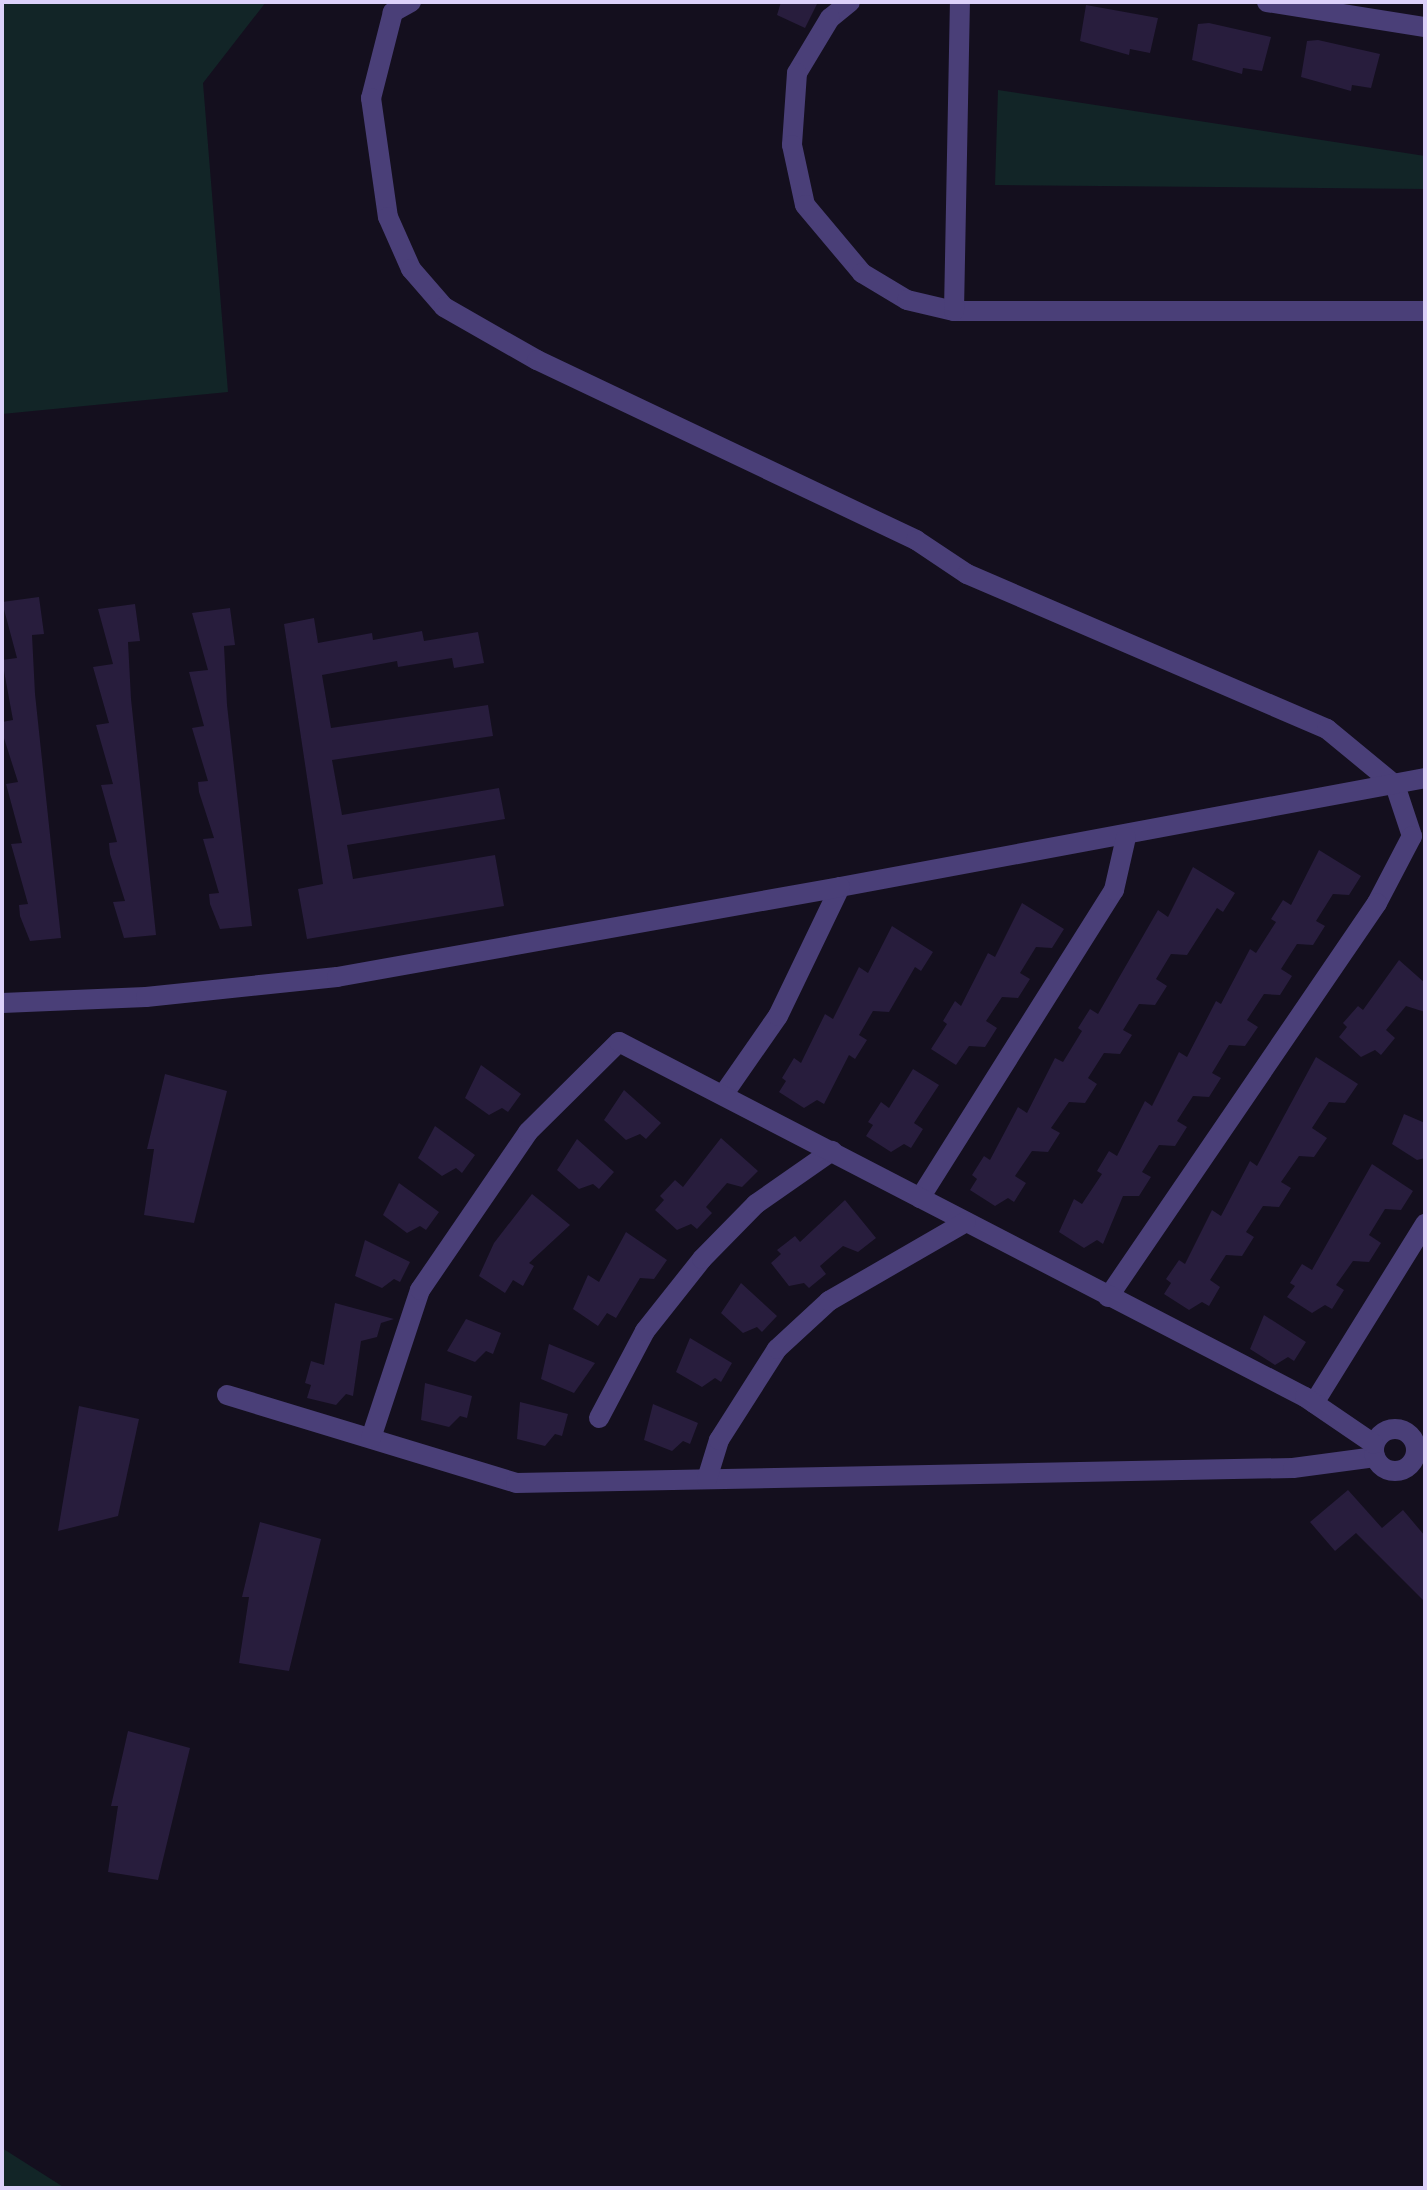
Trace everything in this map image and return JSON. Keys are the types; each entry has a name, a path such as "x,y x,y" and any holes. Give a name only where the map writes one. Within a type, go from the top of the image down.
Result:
{"street":[{"path":"411,2 393,12 371,98 388,217 411,269 444,307 537,360 916,540 967,574 1327,729 1395,785 1412,836 1377,903 1108,1297"},
{"path":"850,2 830,18 797,73 792,145 805,205 862,273 907,300 954,311 1425,311"},
{"path":"954,311 960,2"},
{"path":"1267,2 1425,27"},
{"path":"2,1003 146,997 337,977 1126,837 1425,778"},
{"path":"920,1198 1114,890 1126,837"},
{"path":"723,1095 778,1016 840,887"},
{"path":"227,1395 516,1483 1293,1468 1375,1450 1396,1428 1420,1440 1410,1464 1391,1470 1375,1450 1314,1403 619,1042 528,1132 420,1290 371,1438"},
{"path":"599,1418 645,1331 702,1259 756,1204 832,1151"},
{"path":"707,1479 719,1440 777,1349 829,1301 966,1222"},
{"path":"1314,1403 1425,1224"},
{"path":"1410,1464 1425,1480"}],"green space":[{"path":"2,2 266,2 203,83 228,392 2,414"},
{"path":"998,90 1425,156 1425,189 995,185"},
{"path":"2,2148 65,2188 2,2188"}],"building":[{"path":"781,2 818,2 805,28 777,15"},
{"path":"1086,5 1158,18 1150,53 1130,49 1129,55 1080,41"},
{"path":"1209,23 1271,37 1262,71 1243,68 1242,74 1192,60 1198,24"},
{"path":"1318,40 1380,54 1371,88 1352,85 1351,91 1301,77 1307,41"},
{"path":"39,597 44,634 32,635 35,694 61,938 30,941 19,905 28,904 11,844 22,843 6,784 18,782 2,732 2,722 13,720 2,660 17,658 2,602"},
{"path":"135,604 140,641 128,642 131,699 156,935 124,938 113,902 125,901 110,854 109,843 117,842 101,785 113,784 96,725 109,723 93,667 113,664 98,609"},
{"path":"230,608 235,645 224,646 227,705 252,926 220,929 209,894 219,893 203,839 214,838 198,782 208,781 192,728 204,726 189,672 208,670 192,613"},
{"path":"314,618 318,643 372,633 373,640 422,631 424,641 478,632 484,663 454,668 452,658 398,667 397,661 322,675 331,728 488,705 493,736 332,760 342,815 499,788 505,819 347,845 353,879 495,855 504,906 307,939 298,889 323,884 284,624"},
{"path":"1319,850 1361,876 1349,895 1333,894 1316,921 1325,926 1313,945 1297,944 1281,969 1292,976 1280,995 1264,994 1247,1020 1258,1027 1245,1046 1229,1045 1212,1073 1221,1078 1209,1097 1193,1096 1177,1121 1187,1127 1175,1146 1159,1145 1142,1172 1151,1177 1139,1196 1123,1196 1103,1244 1097,1240 1084,1248 1059,1232 1074,1199 1082,1204 1102,1174 1097,1171 1109,1151 1117,1156 1145,1101 1152,1106 1179,1052 1187,1057 1216,1001 1221,1004 1250,949 1256,953 1276,922 1271,919 1283,900 1291,905"},
{"path":"1193,867 1235,893 1223,912 1217,908 1187,955 1171,954 1156,979 1167,986 1155,1005 1139,1004 1123,1030 1132,1035 1120,1054 1104,1053 1088,1078 1097,1084 1085,1103 1069,1102 1051,1128 1060,1133 1048,1152 1032,1151 1015,1176 1026,1183 1014,1202 1008,1198 995,1206 970,1190 977,1179 972,1175 984,1156 990,1160 1018,1107 1027,1113 1055,1058 1063,1062 1082,1031 1078,1028 1090,1009 1098,1014 1158,910 1168,917"},
{"path":"1022,903 1064,929 1052,948 1036,947 1020,973 1030,979 1018,998 1002,997 986,1021 997,1028 985,1047 969,1046 956,1065 931,1049 947,1024 943,1021 955,1001 961,1006 988,953 995,957"},
{"path":"892,926 933,952 921,971 915,967 889,1012 873,1011 859,1035 867,1040 855,1059 849,1055 824,1104 817,1100 804,1108 779,1092 786,1081 782,1078 794,1058 801,1063 825,1014 833,1019 859,967 868,973"},
{"path":"1399,960 1425,983 1425,1012 1406,1006 1386,1030 1395,1038 1381,1055 1375,1050 1361,1057 1339,1037 1347,1027 1343,1023 1358,1006 1363,1010"},
{"path":"1316,1057 1358,1084 1345,1103 1329,1102 1312,1128 1327,1138 1314,1157 1299,1156 1281,1182 1291,1188 1279,1207 1263,1206 1246,1232 1254,1237 1242,1256 1226,1255 1210,1280 1220,1287 1209,1306 1202,1302 1189,1310 1164,1294 1171,1283 1166,1279 1179,1260 1185,1264 1212,1210 1221,1216 1250,1161 1257,1166"},
{"path":"481,1065 521,1094 508,1112 502,1108 489,1115 465,1098"},
{"path":"913,1069 939,1085 914,1123 923,1129 911,1148 904,1144 891,1152 866,1136 873,1125 868,1122 881,1102 889,1108"},
{"path":"165,1074 227,1091 194,1223 144,1215 154,1149 147,1149"},
{"path":"624,1090 661,1123 646,1139 640,1134 626,1140 604,1120"},
{"path":"1404,1114 1425,1123 1425,1158 1417,1160 1392,1144"},
{"path":"435,1126 475,1155 462,1173 456,1168 442,1176 418,1158"},
{"path":"721,1138 758,1171 742,1187 727,1183 706,1207 712,1213 697,1229 691,1224 677,1230 655,1210 664,1200 660,1196 675,1180 683,1187"},
{"path":"577,1139 614,1172 599,1189 593,1184 579,1189 557,1170"},
{"path":"1372,1164 1413,1191 1401,1210 1385,1209 1369,1235 1381,1243 1369,1262 1353,1261 1336,1285 1344,1290 1332,1309 1325,1305 1312,1313 1287,1297 1295,1286 1290,1283 1302,1264 1312,1270"},
{"path":"399,1183 439,1212 426,1230 420,1226 407,1233 383,1215"},
{"path":"532,1194 570,1225 529,1263 534,1266 523,1286 513,1280 505,1293 479,1276 494,1243"},
{"path":"845,1200 876,1238 858,1252 843,1246 820,1266 826,1274 809,1288 804,1283 789,1286 771,1263 781,1254 777,1250 795,1236 800,1242"},
{"path":"626,1232 667,1260 654,1279 640,1278 616,1318 607,1313 598,1326 573,1309 588,1275 599,1282"},
{"path":"365,1240 410,1262 400,1282 394,1279 382,1288 355,1276"},
{"path":"741,1283 777,1316 762,1332 757,1327 743,1333 721,1313"},
{"path":"335,1303 394,1319 381,1323 377,1337 361,1341 353,1396 346,1394 336,1405 307,1398 311,1385 305,1383 311,1361 324,1365"},
{"path":"1264,1315 1306,1342 1294,1361 1288,1357 1275,1365 1250,1349"},
{"path":"466,1319 501,1333 493,1354 486,1351 475,1362 447,1351"},
{"path":"690,1338 732,1363 721,1382 715,1378 702,1387 676,1372"},
{"path":"549,1344 595,1363 574,1393 541,1379"},
{"path":"425,1383 472,1396 467,1418 460,1416 449,1427 421,1420"},
{"path":"520,1402 568,1414 562,1436 555,1434 545,1446 517,1439"},
{"path":"653,1404 698,1423 690,1444 683,1441 672,1451 644,1440"},
{"path":"79,1406 139,1419 118,1516 58,1531"},
{"path":"1348,1490 1382,1528 1403,1510 1425,1536 1425,1602 1356,1533 1335,1551 1310,1522"},
{"path":"260,1522 321,1539 289,1671 239,1663 249,1597 242,1597"},
{"path":"128,1731 190,1748 158,1880 108,1872 118,1806 111,1806"}]}
